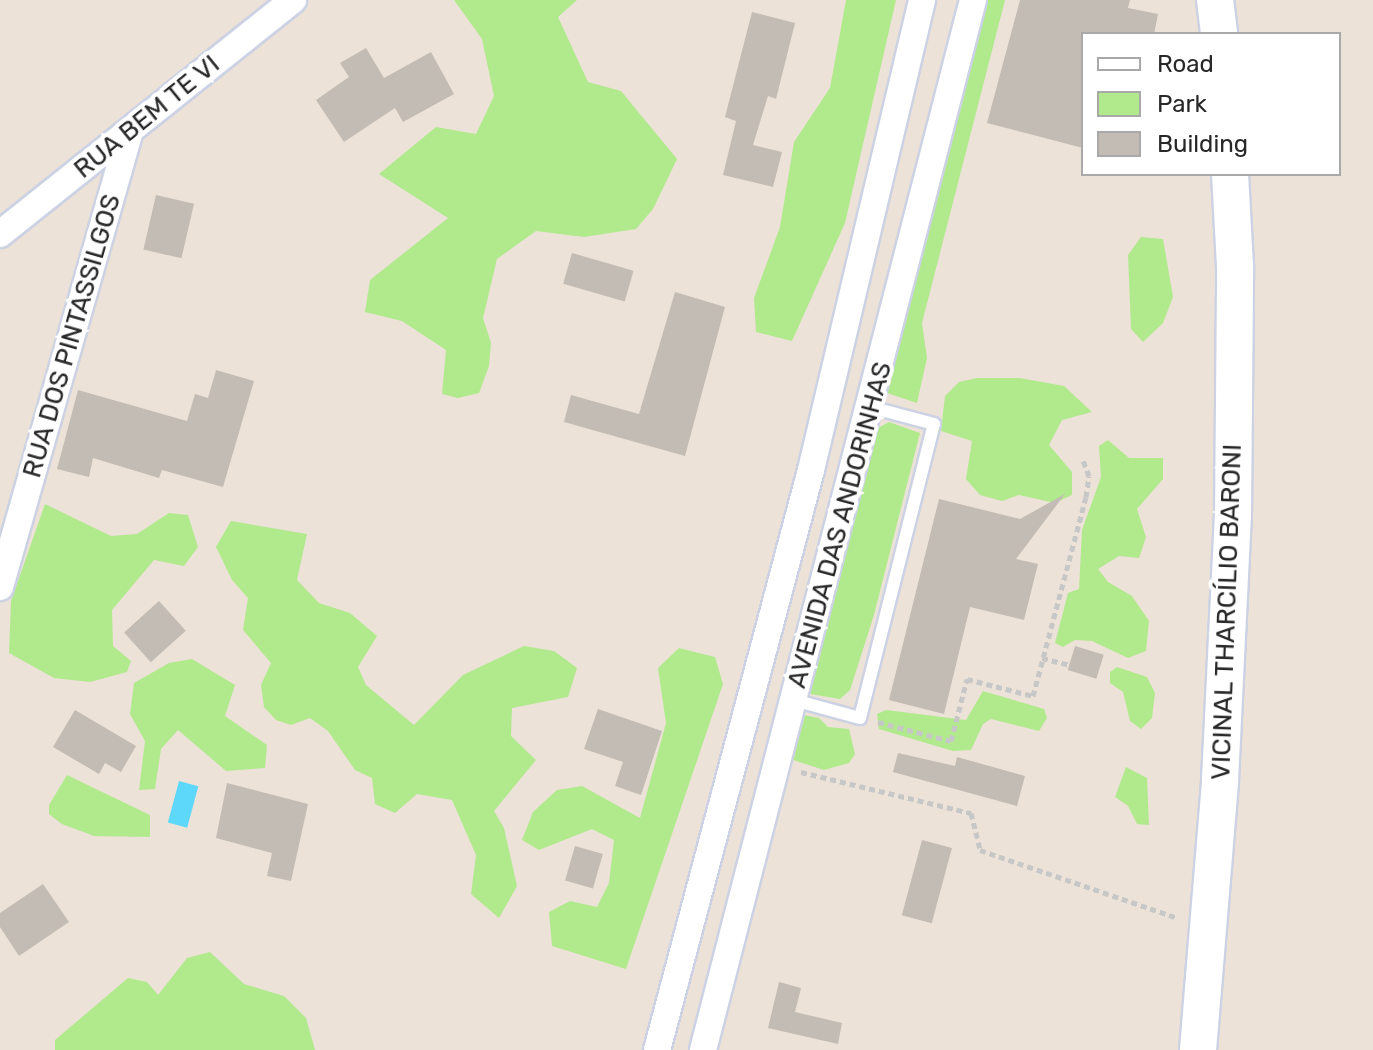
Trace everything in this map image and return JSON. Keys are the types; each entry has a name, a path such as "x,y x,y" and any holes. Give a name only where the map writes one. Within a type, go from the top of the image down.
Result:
{"main road":[{"path":"1215,0 1219,32"},
{"name":"VICINAL THARCÍLIO BARONI","path":"1198,1050 1233,515 1235,266 1230,176"}],"street":[{"name":"RUA BEM TE VI","path":"0,234 293,0"},
{"name":"AVENIDA DAS ANDORINHAS","path":"657,1050 811,470 922,0"},
{"name":"AVENIDA DAS ANDORINHAS","path":"703,1050 973,0"},
{"name":"RUA DOS PINTASSILGOS","path":"0,587 130,132"}],"lane":[{"path":"794,700 860,718 934,424 870,407"}],"path":[{"path":"860,718 951,741 967,679 1033,696 1086,497 1089,476 1082,458"},
{"path":"1042,658 1070,665"},
{"path":"777,766 971,813 980,850 1208,928"}],"green space":[{"path":"454,0 577,0 558,17 588,82 621,91 677,159 653,209 636,229 584,237 536,231 497,259 483,318 491,343 489,366 479,393 458,398 442,394 446,350 402,321 365,312 370,280 448,218 379,174 436,127 476,134 494,96 482,39"},
{"path":"846,0 896,0 845,223 792,341 756,332 754,298 780,227 794,142 830,88"},
{"path":"981,0 1005,0 922,323 927,358 917,403 884,392"},
{"path":"1141,237 1163,239 1173,297 1163,323 1143,342 1131,329 1128,255"},
{"path":"977,378 1020,378 1064,386 1092,412 1062,420 1049,445 1072,472 1072,495 1055,503 1019,495 1002,501 980,495 966,479 972,441 941,431 945,396 959,382"},
{"path":"889,422 920,433 874,615 850,690 840,699 804,693 871,432"},
{"path":"1108,440 1129,458 1163,458 1163,479 1137,509 1146,537 1139,558 1119,556 1098,569 1108,582 1132,596 1149,621 1146,651 1128,658 1092,641 1075,640 1063,647 1055,643 1068,593 1079,589 1082,530 1101,477 1099,446"},
{"path":"45,504 111,536 137,534 169,513 188,515 198,547 184,566 154,560 112,610 113,646 131,661 127,672 90,682 54,678 9,653 11,601"},
{"path":"231,521 307,534 297,580 319,603 350,613 377,636 358,667 366,685 414,725 463,675 524,646 554,651 577,668 568,697 512,708 511,736 536,760 494,811 504,828 517,886 499,918 471,894 476,855 452,800 417,794 395,813 375,804 372,778 355,770 328,731 310,718 291,725 276,720 264,707 261,685 271,663 243,630 248,598 232,580 216,547"},
{"path":"679,648 715,657 723,684 626,969 552,946 549,912 570,901 597,907 609,883 614,840 592,829 539,850 522,840 533,812 557,790 582,786 640,818 666,723 658,668"},
{"path":"192,659 235,685 225,716 267,745 265,768 226,771 178,730 161,749 155,789 139,790 145,741 130,714 134,683 169,663"},
{"path":"1117,667 1147,677 1155,693 1152,718 1141,729 1130,721 1123,692 1110,683 1110,672"},
{"path":"983,691 1044,709 1047,718 1039,731 991,719 983,724 971,750 953,751 879,729 877,714 886,710 966,720"},
{"path":"798,714 819,718 828,727 849,729 855,754 849,763 824,770 790,759"},
{"path":"1126,767 1147,778 1149,825 1137,824 1128,806 1115,797"},
{"path":"67,775 150,815 150,837 94,836 62,824 49,814 49,805"},
{"path":"210,952 244,984 284,996 306,1018 315,1050 55,1050 55,1040 128,978 147,982 158,995 187,958"}],"water":[{"path":"179,781 198,786 187,828 168,823"}],"building":[{"path":"1020,0 1130,0 1128,8 1158,14 1154,32 1081,32 1081,147 987,123"},
{"path":"752,12 795,23 776,99 768,96 753,145 782,152 773,187 723,175 736,121 725,117"},
{"path":"366,48 384,78 431,52 454,94 403,122 395,108 344,142 316,100 349,77 340,63"},
{"path":"156,195 194,204 181,258 143,250"},
{"path":"572,253 634,271 625,301 563,284"},
{"path":"675,292 725,307 685,456 564,422 571,395 639,414"},
{"path":"216,370 254,381 223,487 162,470 159,478 93,458 89,477 57,469 78,390 187,421 195,394 208,398"},
{"path":"1065,494 1016,559 1038,564 1024,620 970,607 944,714 889,700 939,499 1020,519"},
{"path":"159,601 186,631 151,662 124,632"},
{"path":"1075,646 1104,655 1096,679 1068,670"},
{"path":"598,709 662,731 641,795 615,786 623,762 584,749"},
{"path":"75,710 136,746 121,772 105,763 99,774 53,747"},
{"path":"898,753 955,766 957,757 1025,776 1017,806 893,772"},
{"path":"227,783 308,804 291,881 267,876 272,853 216,838"},
{"path":"922,840 952,848 932,923 902,915"},
{"path":"575,846 603,854 593,889 565,881"},
{"path":"43,884 69,922 19,956 0,927 0,913"},
{"path":"779,982 801,988 795,1012 842,1023 838,1044 768,1028"}]}
